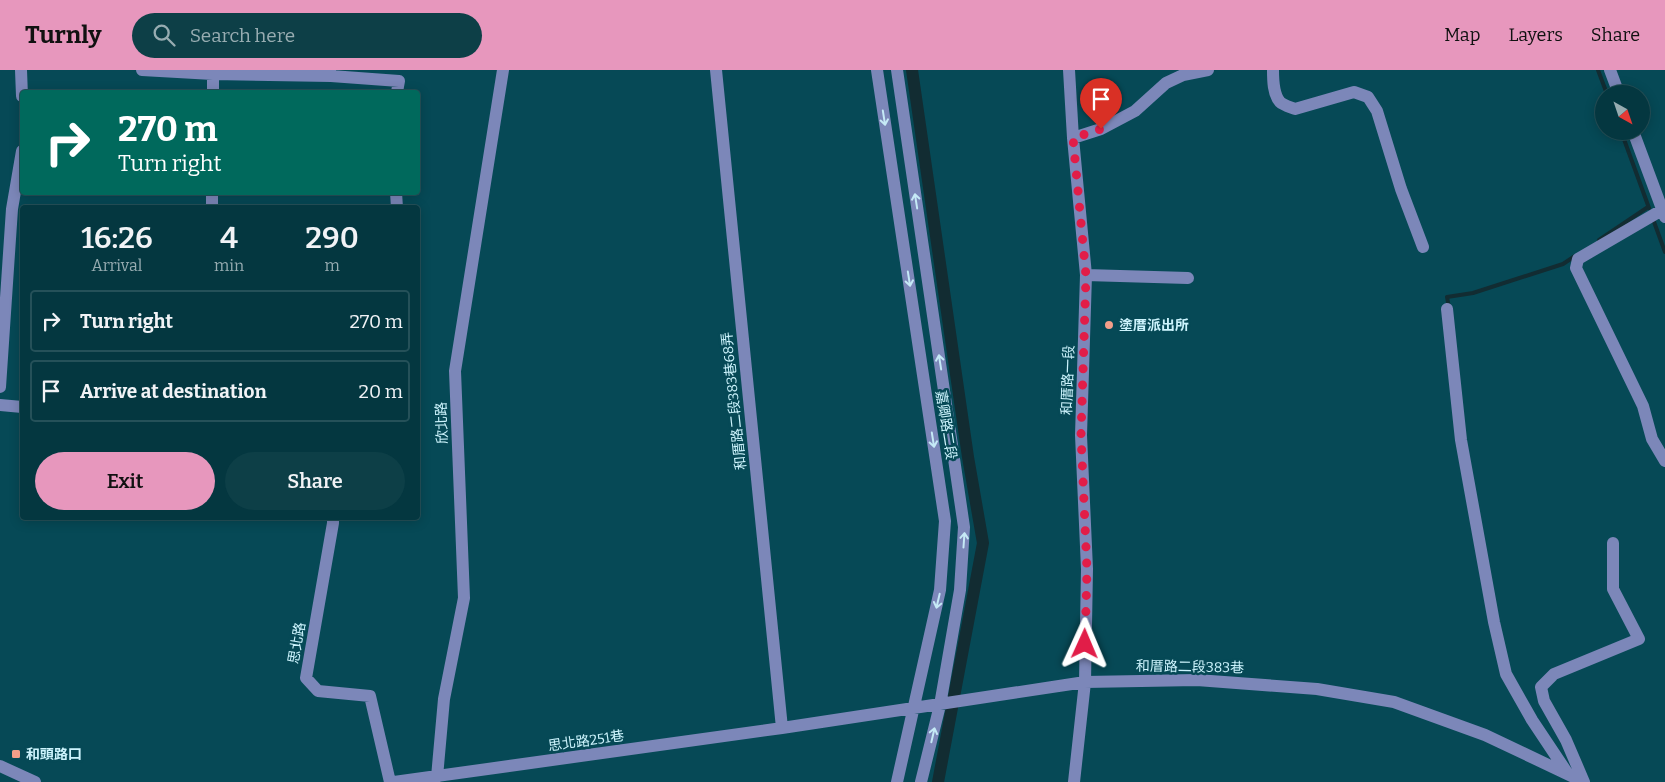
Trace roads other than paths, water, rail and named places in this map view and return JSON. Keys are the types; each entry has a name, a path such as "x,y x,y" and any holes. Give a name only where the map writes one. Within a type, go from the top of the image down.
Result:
{"street":[{"path":"21,70 22,90"},
{"path":"142,70 330,73 398,81 397,90"},
{"name":"欣北路","path":"437,777 444,699 464,598 455,371 503,70"},
{"name":"和厝路二段383巷68弄","path":"716,70 782,728"},
{"name":"嘉卿路二段","path":"877,70 945,521 940,590 897,782"},
{"name":"嘉卿路二段","path":"897,70 964,527 960,590 944,704 921,782"},
{"name":"和厝路一段","path":"1069,70 1073,138 1086,276 1081,435 1087,570 1085,682 1074,782"},
{"path":"1073,138 1101,129 1135,112 1166,83 1183,75 1208,70"},
{"path":"1273,70 1273,82 1277,97 1281,103 1295,109 1354,92 1368,97 1377,111 1401,189 1423,247"},
{"path":"1610,70 1616,85"},
{"path":"213,72 213,90"},
{"path":"1636,140 1664,214 1578,259 1576,268 1643,406 1652,439 1665,461"},
{"path":"0,387 12,209 20,162"},
{"path":"1086,276 1188,278"},
{"path":"1448,310 1461,440 1494,622 1506,674 1532,720 1569,778"},
{"path":"0,405 20,407"},
{"name":"思北路","path":"332,520 332,532 306,678 318,690 370,696 392,782"},
{"path":"1584,782 1566,740 1544,700 1541,687 1554,674 1639,639 1613,589 1613,543"},
{"name":"和厝路二段383巷","path":"782,728 1085,682 1197,680 1317,689 1394,702 1485,735 1569,778 1584,782"},
{"name":"思北路251巷","path":"392,782 782,728"},
{"path":"0,766 35,782"}],"waterway":[{"path":"912,70 968,457 983,543 938,782"},
{"path":"1598,70 1604,85"},
{"path":"1624,140 1649,208"},
{"path":"1599,240 1648,207"},
{"path":"1653,219 1665,252"},
{"path":"1449,308 1447,297 1473,293 1563,264 1575,256"}],"place":[{"name":"塗厝派出所","path":"1109,325"},
{"name":"和頭路口","path":"16,754"}]}
